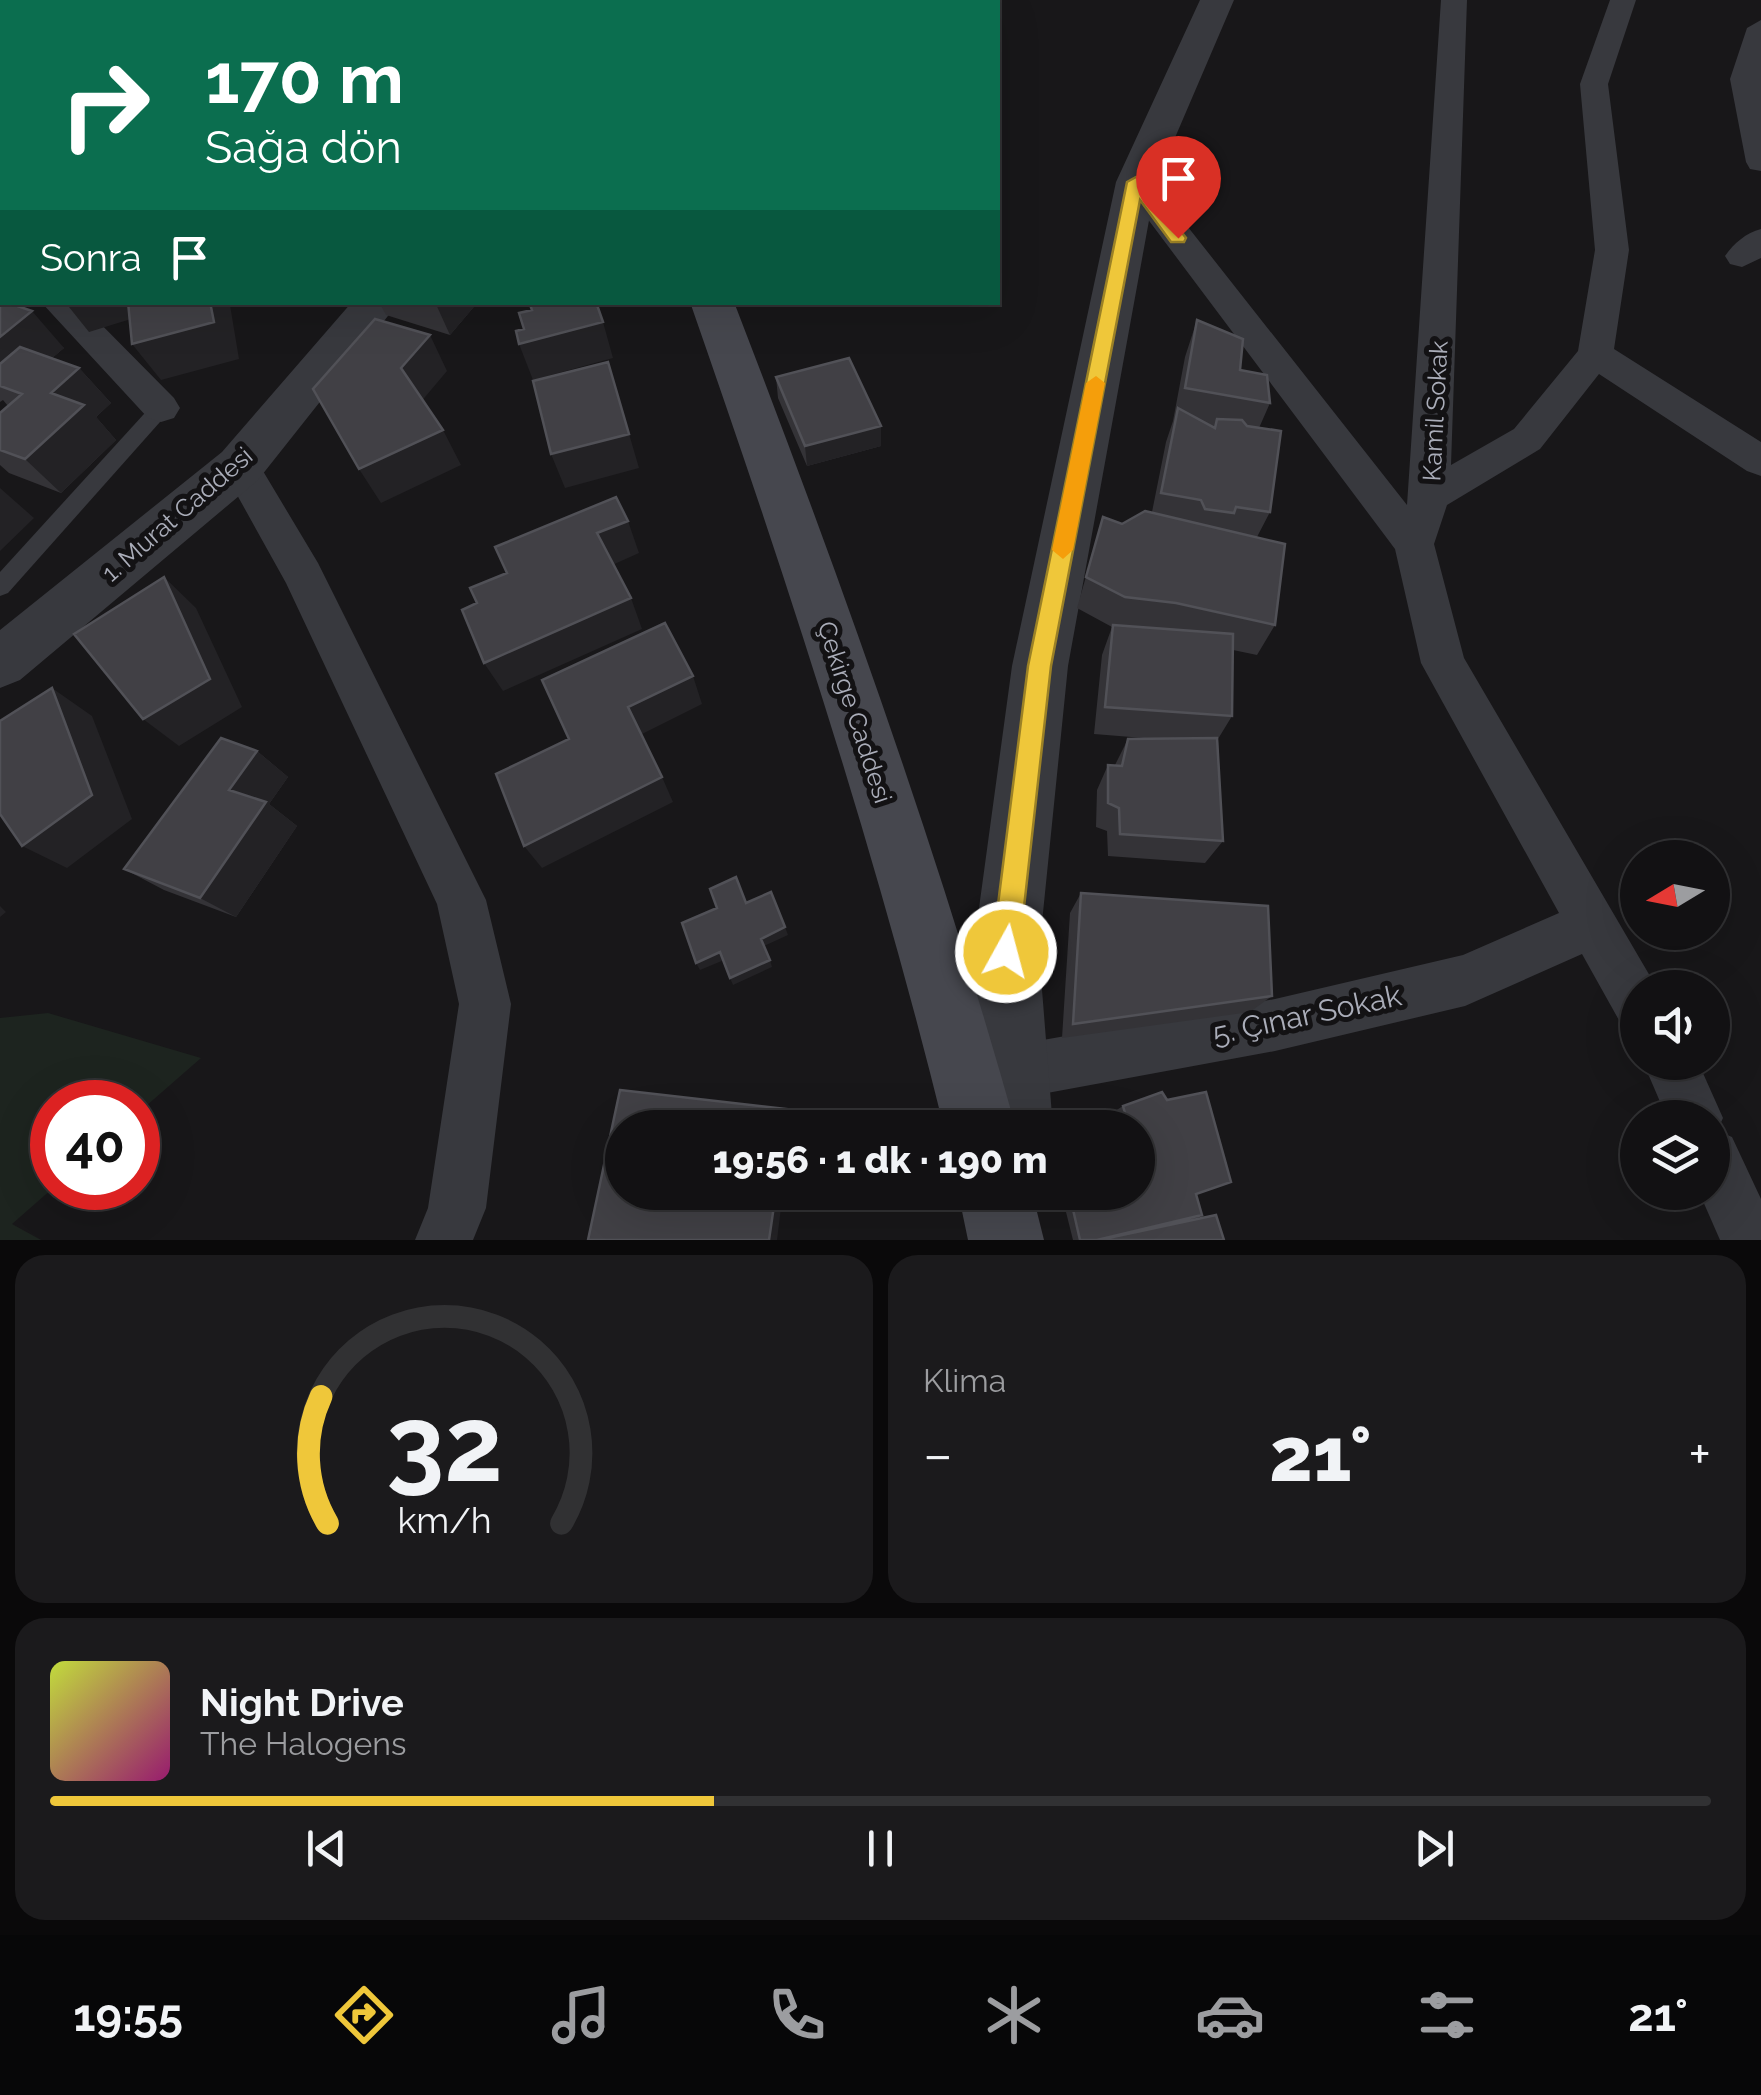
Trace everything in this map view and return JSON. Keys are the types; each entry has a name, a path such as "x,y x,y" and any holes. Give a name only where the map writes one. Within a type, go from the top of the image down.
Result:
{"main road":[{"name":"Çekirge Caddesi","path":"713,305 800,542 843,673 934,953 975,1110"},
{"path":"999,1210 1006,1240"}],"street":[{"path":"1017,1110 1006,952 1040,666 1136,182 1217,0"},
{"name":"Kamil Sokak","path":"1414,544 1430,496 1454,0"},
{"path":"1430,496 1527,439 1595,354 1612,250 1594,84 1622,0"},
{"path":"1761,28 1744,79 1761,162"},
{"path":"1136,182 1414,544 1443,663 1620,974"},
{"path":"61,305 161,408"},
{"name":"1. Murat Caddesi","path":"0,663 240,466 374,305"},
{"path":"1595,354 1761,460"},
{"path":"240,466 302,575 462,900 485,1004 456,1208 444,1240"},
{"name":"5. Çınar Sokak","path":"1014,1072 1274,1025 1464,980 1590,925"},
{"path":"1730,1196 1750,1240"},
{"path":"968,1240 977,1210"},
{"path":"1022,1210 1024,1240"}],"lane":[{"path":"0,587 161,408"}],"shaded area":[{"path":"48,1013 201,1058 160,1094 160,1080 30,1080 30,1208 12,1224 41,1240 0,1240 0,1018"}],"building":[{"path":"0,305 32,311 0,337"},
{"path":"128,305 211,305 214,322 132,344"},
{"path":"530,305 597,305 603,322 519,344 516,331 524,329 519,313 532,310"},
{"path":"375,319 430,335 401,368 443,430 359,469 313,389"},
{"path":"1197,320 1243,339 1240,370 1267,375 1270,403 1185,388"},
{"path":"20,347 79,368 51,393 84,405 25,459 0,450 0,413 22,394 0,386 0,364"},
{"path":"849,358 881,426 805,446 776,377"},
{"path":"608,362 629,434 551,454 533,381"},
{"path":"1178,408 1215,428 1217,419 1242,420 1247,426 1281,431 1270,512 1236,507 1234,513 1205,509 1201,500 1161,493"},
{"path":"616,497 628,521 597,533 631,598 484,663 462,610 477,603 470,588 507,573 495,547"},
{"path":"1145,511 1285,544 1275,625 1176,603 1125,597 1086,577 1103,517 1122,524"},
{"path":"164,577 210,679 143,719 74,634"},
{"path":"665,623 693,676 628,707 662,777 524,846 496,774 569,739 542,680"},
{"path":"1113,625 1233,634 1232,716 1105,707"},
{"path":"52,688 92,795 22,846 0,814 0,721"},
{"path":"221,738 257,751 229,790 266,802 200,898 124,869"},
{"path":"1217,738 1223,841 1120,834 1119,808 1108,803 1108,765 1122,766 1128,739"},
{"path":"736,877 746,903 771,892 785,927 761,939 770,960 730,978 720,952 696,963 682,923 717,908 710,889"},
{"path":"1081,893 1268,906 1272,996 1073,1024"},
{"path":"620,1090 787,1109 787,1110 616,1110"},
{"path":"1162,1092 1167,1100 1206,1092 1231,1182 1196,1194 1202,1215 1097,1240 1080,1240 1073,1210 1155,1210 1155,1110 1124,1110 1123,1106"},
{"path":"605,1160 605,1210 773,1210 769,1240 588,1240"},
{"path":"1216,1215 1224,1240 1099,1240"}],"slow traffic":[{"path":"1063,550 1096,383"}],"route":[{"path":"1006,952 1040,666 1136,182 1178,238"}]}
